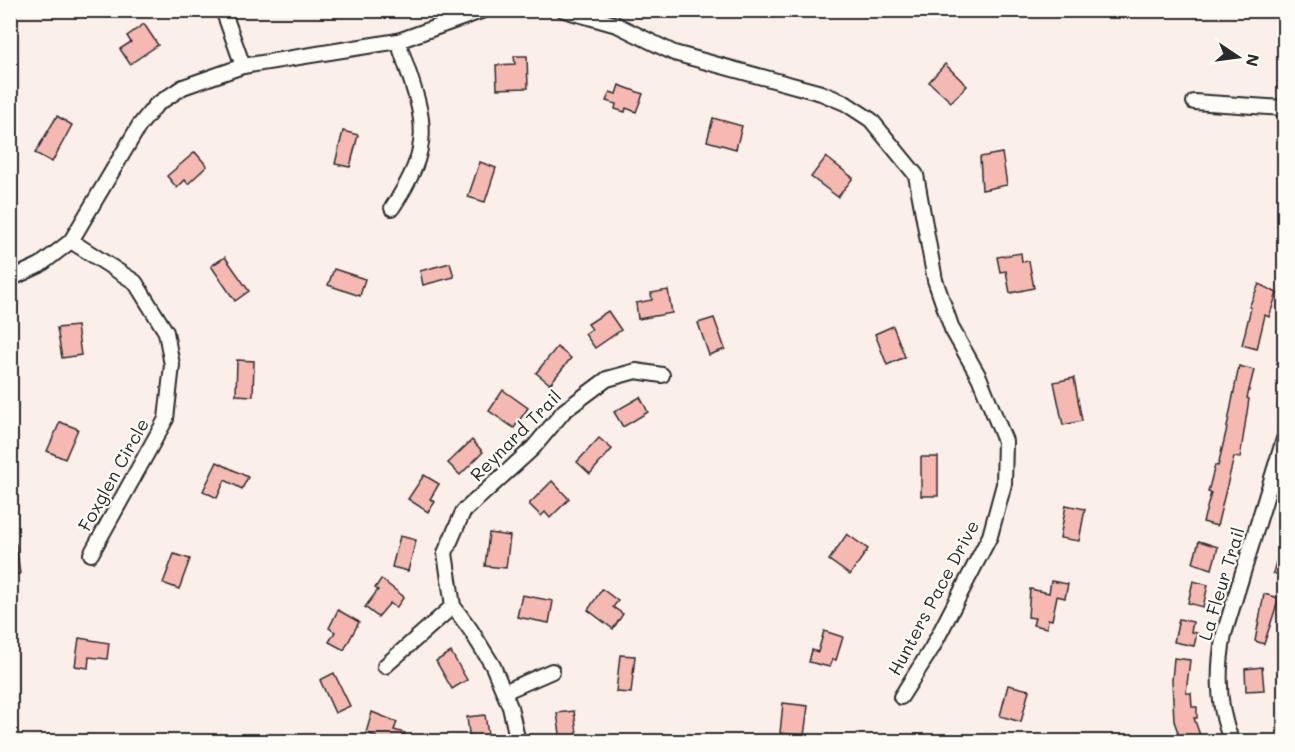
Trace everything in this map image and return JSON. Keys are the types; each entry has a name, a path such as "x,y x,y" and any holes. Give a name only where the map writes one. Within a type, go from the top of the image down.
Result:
{"street":[{"path":"222,10 243,66"},
{"path":"10,279 40,265 71,242 139,126 156,105 183,87 243,66 398,41 484,10"},
{"name":"Hunters Pace Drive","path":"564,10 617,25 674,53 821,93 845,103 871,120 916,175 935,280 952,329 984,387 1005,441 1004,484 990,536 932,648 901,697"},
{"path":"392,208 418,163 423,128 415,93 398,41"},
{"path":"1194,102 1284,108"},
{"name":"Foxglen Circle","path":"71,242 135,282 166,332 172,365 166,419 91,554"},
{"name":"Reynard Trail","path":"518,741 504,692 470,629 453,606 445,553 463,512 533,448 564,411 607,380 636,371 662,375"},
{"name":"La Fleur Trail","path":"1232,741 1225,726 1219,690 1220,657 1224,634 1284,448"},
{"path":"385,666 453,606"},
{"path":"504,692 552,671"}],"building":[{"path":"144,24 158,45 130,64 120,49 131,42 127,36"},
{"path":"514,56 527,56 528,88 497,89 496,65 515,64"},
{"path":"945,64 967,86 951,102 929,82"},
{"path":"619,85 643,94 636,112 626,108 625,112 615,109 616,104 606,101 610,92 616,94"},
{"path":"57,116 72,125 52,162 35,153"},
{"path":"713,118 742,126 736,149 707,141"},
{"path":"343,131 358,135 350,167 335,164"},
{"path":"195,152 207,166 188,184 185,180 177,188 167,176"},
{"path":"1002,153 1007,185 982,190 980,157"},
{"path":"826,157 853,178 838,197 811,177"},
{"path":"480,162 496,168 485,202 468,197"},
{"path":"1021,253 1022,262 1029,261 1034,288 1010,293 1006,271 1000,272 997,257"},
{"path":"225,257 249,291 235,301 211,266"},
{"path":"450,263 454,277 423,285 420,271"},
{"path":"334,269 365,279 360,296 328,285"},
{"path":"1259,284 1277,293 1269,317 1265,315 1257,349 1242,345 1251,308 1249,307"},
{"path":"668,290 672,313 638,319 636,303 652,300 651,293"},
{"path":"608,311 621,330 595,348 585,334 592,329 588,324"},
{"path":"714,318 725,349 709,355 698,323"},
{"path":"77,326 81,355 62,358 57,328"},
{"path":"893,326 905,357 887,365 875,334"},
{"path":"557,347 571,358 550,384 536,373"},
{"path":"237,360 254,361 253,396 236,395"},
{"path":"1239,366 1254,370 1247,398 1249,399 1240,458 1234,457 1217,526 1203,522 1211,493 1208,492 1215,465 1218,466 1226,432"},
{"path":"1074,378 1082,421 1063,425 1054,382"},
{"path":"503,390 528,408 514,428 489,411"},
{"path":"640,397 648,412 623,427 614,412"},
{"path":"60,422 78,429 65,459 47,451"},
{"path":"599,438 612,449 590,474 577,462"},
{"path":"472,440 483,452 460,475 448,463"},
{"path":"921,457 938,457 938,496 921,496"},
{"path":"217,462 248,477 242,489 225,480 217,498 203,491"},
{"path":"424,475 439,484 430,499 435,502 428,512 408,499"},
{"path":"552,481 569,499 550,518 545,512 541,516 529,504"},
{"path":"1066,505 1085,509 1079,541 1060,538"},
{"path":"489,533 510,536 506,568 485,566"},
{"path":"847,534 868,549 850,575 829,560"},
{"path":"400,536 416,540 408,571 392,567"},
{"path":"1282,540 1284,540 1284,576 1273,573"},
{"path":"1199,541 1218,547 1212,569 1193,563"},
{"path":"16,544 20,574 10,575 10,545"},
{"path":"174,554 190,559 179,589 163,583"},
{"path":"381,579 404,597 396,608 390,603 378,617 365,607 378,590 375,588"},
{"path":"1051,581 1068,584 1065,598 1057,596 1052,620 1048,619 1047,628 1033,625 1035,618 1028,617 1030,589 1049,593"},
{"path":"1193,581 1208,585 1203,607 1188,603"},
{"path":"602,589 618,601 613,607 623,614 613,629 588,610"},
{"path":"1264,594 1279,598 1264,644 1255,641"},
{"path":"522,595 553,601 549,623 517,617"},
{"path":"338,610 359,622 344,650 329,642 335,632 329,628"},
{"path":"1179,619 1193,622 1191,632 1197,633 1194,646 1174,642"},
{"path":"824,631 843,637 836,660 833,659 830,667 809,662 812,650 818,652"},
{"path":"79,638 109,643 107,659 89,657 88,668 75,666"},
{"path":"451,652 467,680 452,689 436,661"},
{"path":"620,655 635,656 631,693 616,692"},
{"path":"1174,658 1190,660 1186,693 1191,693 1192,707 1197,707 1197,718 1194,718 1202,741 1181,741 1174,721 1172,680"},
{"path":"1262,667 1264,690 1246,691 1245,669"},
{"path":"334,673 350,706 335,713 320,680"},
{"path":"1008,685 1029,690 1021,722 1000,716"},
{"path":"783,703 808,706 804,736 780,733"},
{"path":"574,711 578,741 561,741 557,713"},
{"path":"372,712 397,722 394,730 405,733 402,741 374,741 376,736 366,733"},
{"path":"485,715 489,741 470,741 467,717"}]}
